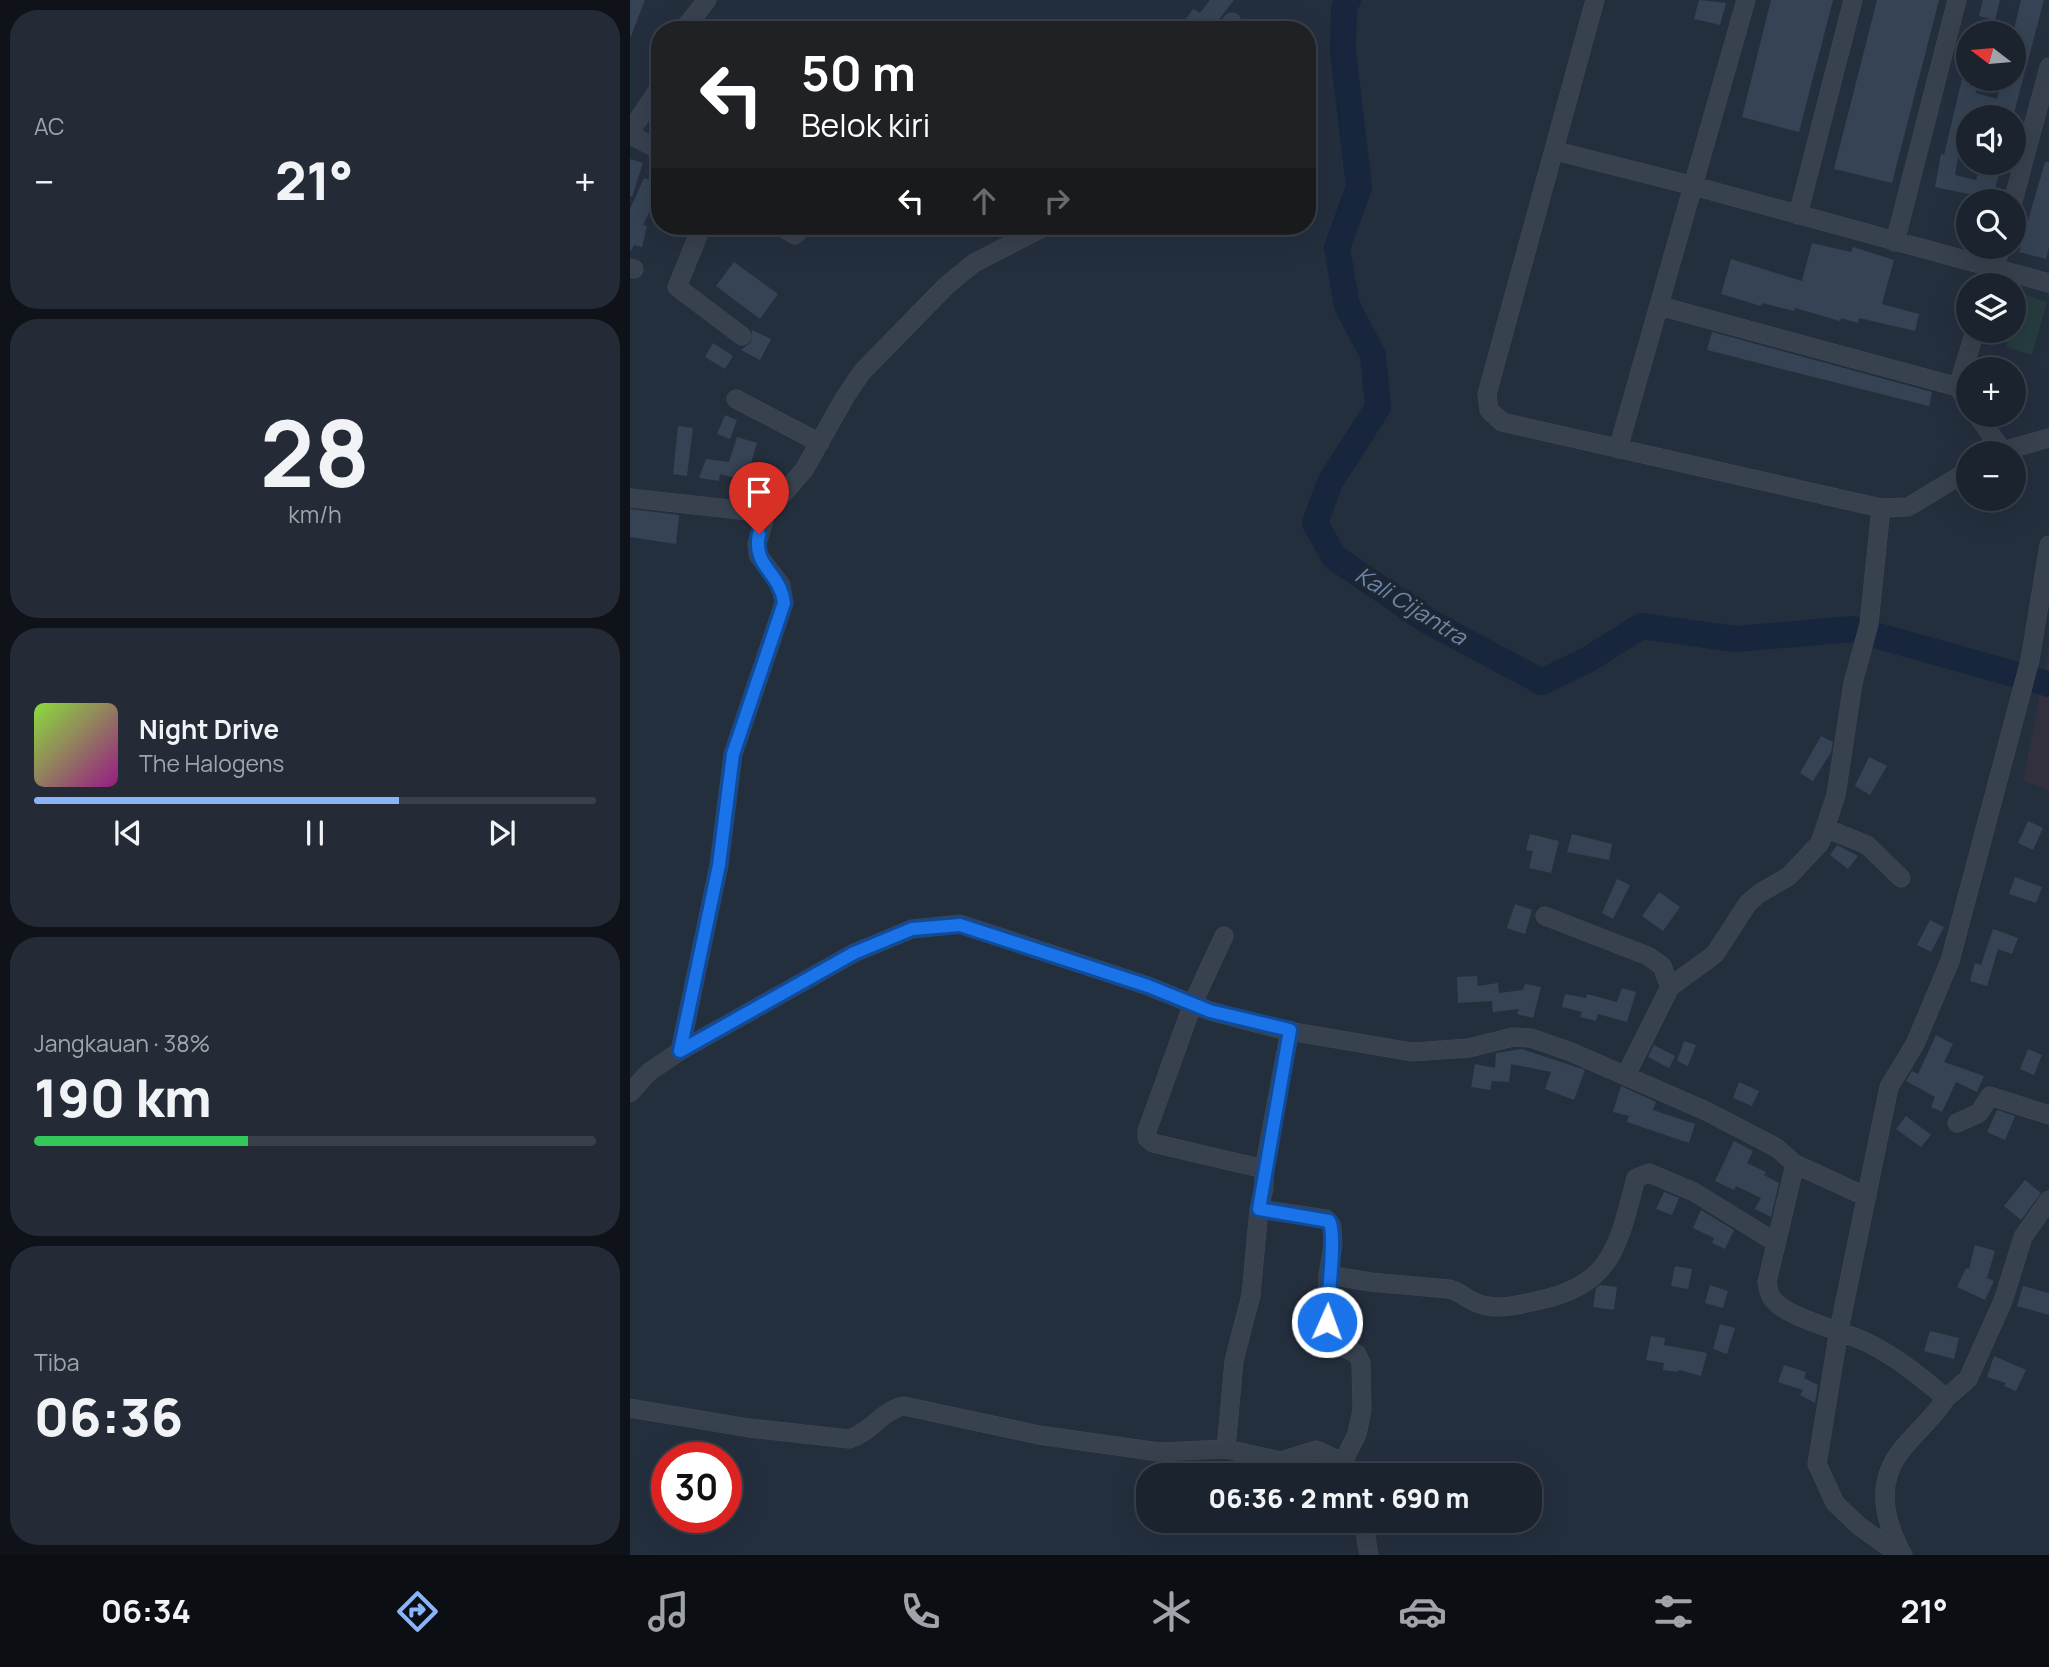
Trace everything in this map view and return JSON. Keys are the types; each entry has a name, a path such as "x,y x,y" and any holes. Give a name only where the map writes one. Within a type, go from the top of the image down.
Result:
{"street":[{"path":"690,21 707,0"},
{"path":"1595,0 1556,151 1487,394 1489,410 1502,422 1881,508 1908,507 1956,478"},
{"path":"1618,449 1746,0"},
{"path":"1798,215 1853,0"},
{"path":"1895,242 1957,0"},
{"path":"2016,189 2049,67"},
{"path":"651,101 630,133 651,145"},
{"path":"1556,151 1895,242 1981,273"},
{"path":"698,235 677,288 742,336"},
{"path":"680,1051 719,865 733,754 784,603 781,585 758,555 757,544 766,513 804,470 862,372 946,286 974,263 1028,235"},
{"path":"2026,281 2049,283"},
{"path":"1660,306 1956,386"},
{"path":"736,400 820,443"},
{"path":"2026,444 2049,438"},
{"path":"630,498 766,513"},
{"path":"1626,1075 1670,987 1715,954 1748,903 1760,892 1789,876 1820,843 1836,795 1853,683 1869,624 1881,508"},
{"path":"1902,1555 1860,1526 1835,1503 1817,1464 1839,1329 1889,1087 1915,1044 1950,961 2030,660 2049,545"},
{"path":"1825,828 1867,845 1901,878"},
{"path":"1545,916 1648,956 1662,966 1670,987"},
{"path":"630,1093 649,1072 680,1051 854,953 912,929 960,925 1194,1003 1210,1011 1381,1049 1412,1052 1469,1048 1513,1037 1531,1038 1626,1075 1706,1111 1777,1148 1795,1164 1867,1196"},
{"path":"1224,936 1194,1003 1147,1131 1147,1138 1153,1143 1264,1169"},
{"path":"1226,1449 1234,1361 1251,1295 1264,1169 1290,1030"},
{"path":"1957,1123 1979,1113 1990,1096 2049,1115"},
{"path":"1795,1164 1767,1282 1772,1298 1805,1320 1839,1329 1873,1345 1918,1373 1946,1398"},
{"path":"1328,1275 1455,1290 1469,1302 1497,1307 1551,1298 1577,1290 1607,1261 1622,1233 1636,1178 1649,1173 1694,1192 1776,1242"},
{"path":"1902,1555 1890,1533 1883,1501 1888,1474 1899,1453 1935,1416 1946,1398 1968,1379 2003,1301 2023,1237 2049,1200"},
{"path":"1259,1209 1329,1221 1333,1230 1328,1275 1329,1341 1357,1354 1361,1363 1362,1410 1348,1463"},
{"path":"630,1408 749,1428 849,1439 860,1436 894,1408 904,1406 1039,1435 1159,1452 1226,1449 1281,1461 1316,1450 1337,1463"},
{"path":"1365,1533 1369,1555"}],"shaded area":[{"path":"2049,648 2049,791 2023,780"}],"green space":[{"path":"2026,295 2047,302 2032,355 2006,347 2007,343 2026,343"}],"building":[{"path":"630,0 645,0 631,36 630,36"},
{"path":"1210,0 1234,0 1218,21 1184,21 1193,9 1200,13"},
{"path":"1699,0 1726,3 1720,25 1694,19"},
{"path":"1771,0 1833,0 1799,132 1742,117"},
{"path":"1877,0 1939,0 1892,183 1834,169"},
{"path":"1983,0 2000,0 1995,20 1979,16"},
{"path":"2021,0 2044,0 2026,68 2026,21 2016,21"},
{"path":"1959,91 1976,91 1997,99 1999,91 2020,91 2016,105 1956,105 1955,175 1976,180 1977,175 1999,175 1995,189 1956,189 1956,191 1935,187 1941,154 1944,155"},
{"path":"630,159 643,163 632,197 630,196"},
{"path":"2045,162 2049,162 2049,247 2046,259 2026,254 2026,228"},
{"path":"644,178 651,181 651,208 643,225 647,226 642,247 634,245 630,252 630,209"},
{"path":"1812,243 1851,252 1853,247 1894,260 1882,304 1919,314 1915,331 1859,318 1858,323 1841,318 1840,321 1795,308 1794,311 1762,303 1761,306 1721,294 1731,259 1802,281"},
{"path":"734,262 778,294 760,319 716,286"},
{"path":"752,330 771,339 760,360 741,350 751,342"},
{"path":"1712,332 1932,392 1929,406 1707,350"},
{"path":"713,343 733,356 725,369 705,357"},
{"path":"725,415 737,420 730,439 717,434"},
{"path":"678,426 693,428 687,476 673,474"},
{"path":"737,437 757,443 751,463 760,465 755,483 720,474 719,481 699,478 706,459 729,462"},
{"path":"630,509 679,515 676,544 630,537"},
{"path":"1821,736 1833,742 1831,752 1813,781 1800,773"},
{"path":"1869,757 1887,766 1870,795 1855,786"},
{"path":"2028,821 2043,828 2033,850 2018,843"},
{"path":"1530,834 1559,841 1551,873 1529,868 1533,851 1526,850"},
{"path":"1572,834 1612,844 1609,860 1567,852"},
{"path":"1837,845 1858,856 1848,869 1830,855"},
{"path":"2015,877 2042,887 2036,903 2009,894"},
{"path":"1617,879 1630,885 1613,919 1602,913"},
{"path":"1659,892 1680,907 1663,931 1642,916"},
{"path":"1515,904 1532,910 1525,934 1507,928"},
{"path":"1930,920 1944,927 1931,952 1917,945"},
{"path":"1993,929 2018,938 2012,954 1998,949 1987,986 1970,981 1975,963 1981,965"},
{"path":"1477,976 1478,986 1498,983 1499,993 1523,990 1525,984 1541,987 1533,1018 1517,1014 1519,1009 1493,1012 1492,1001 1458,1003 1457,977"},
{"path":"1622,988 1636,992 1627,1022 1598,1014 1596,1021 1580,1017 1582,1012 1562,1007 1565,994 1586,998 1587,994 1617,1002"},
{"path":"1936,1035 1953,1044 1944,1062 1984,1076 1977,1092 1956,1082 1942,1112 1931,1107 1935,1097 1906,1081 1912,1071 1918,1074"},
{"path":"1684,1041 1696,1045 1688,1066 1677,1061"},
{"path":"1654,1045 1675,1056 1669,1068 1648,1057"},
{"path":"1522,1049 1585,1070 1574,1100 1545,1089 1551,1072 1511,1064 1509,1082 1492,1081 1490,1090 1471,1087 1475,1064 1495,1068 1496,1053"},
{"path":"2028,1049 2042,1055 2034,1075 2020,1069"},
{"path":"1739,1082 1759,1091 1752,1106 1733,1098"},
{"path":"1621,1086 1656,1102 1653,1110 1695,1124 1689,1143 1627,1122 1629,1116 1613,1112"},
{"path":"1997,1110 2015,1116 2005,1140 1987,1132"},
{"path":"1906,1116 1931,1135 1921,1147 1896,1129"},
{"path":"1734,1141 1753,1151 1747,1163 1766,1172 1764,1175 1779,1183 1771,1217 1755,1209 1761,1198 1736,1186 1734,1190 1715,1181"},
{"path":"2025,1180 2041,1193 2021,1220 2004,1206"},
{"path":"1664,1192 1679,1198 1672,1215 1656,1209"},
{"path":"1701,1210 1734,1230 1725,1249 1712,1243 1714,1238 1693,1228"},
{"path":"1975,1245 1995,1251 1987,1278 1994,1281 1985,1300 1957,1287 1966,1268 1969,1269"},
{"path":"1675,1266 1692,1269 1688,1289 1671,1286"},
{"path":"1600,1285 1617,1287 1614,1310 1593,1307 1596,1288"},
{"path":"1710,1285 1728,1291 1723,1308 1705,1303"},
{"path":"2023,1286 2049,1293 2049,1315 2017,1306"},
{"path":"1720,1324 1735,1328 1727,1354 1713,1349"},
{"path":"1930,1331 1959,1338 1954,1359 1924,1351"},
{"path":"1651,1336 1665,1338 1664,1345 1707,1353 1701,1376 1679,1370 1663,1370 1664,1363 1646,1360"},
{"path":"1994,1356 2026,1370 2016,1391 2004,1386 2006,1383 1987,1377"},
{"path":"1784,1365 1806,1372 1804,1378 1818,1385 1815,1403 1800,1395 1803,1390 1778,1382"}],"waterway":[{"name":"Kali Cijantra","path":"1348,0 1344,8 1343,51 1359,187 1337,248 1347,306 1373,355 1378,407 1330,482 1315,523 1334,557 1426,620 1542,682 1589,659 1641,626 1735,639 1853,629 2049,684"}],"route":[{"path":"759,534 758,555 781,585 784,603 733,754 719,865 680,1051 854,953 912,929 960,925 1148,986 1210,1011 1290,1030 1259,1209 1329,1221 1333,1230 1333,1244 1328,1275 1327,1322"}]}
